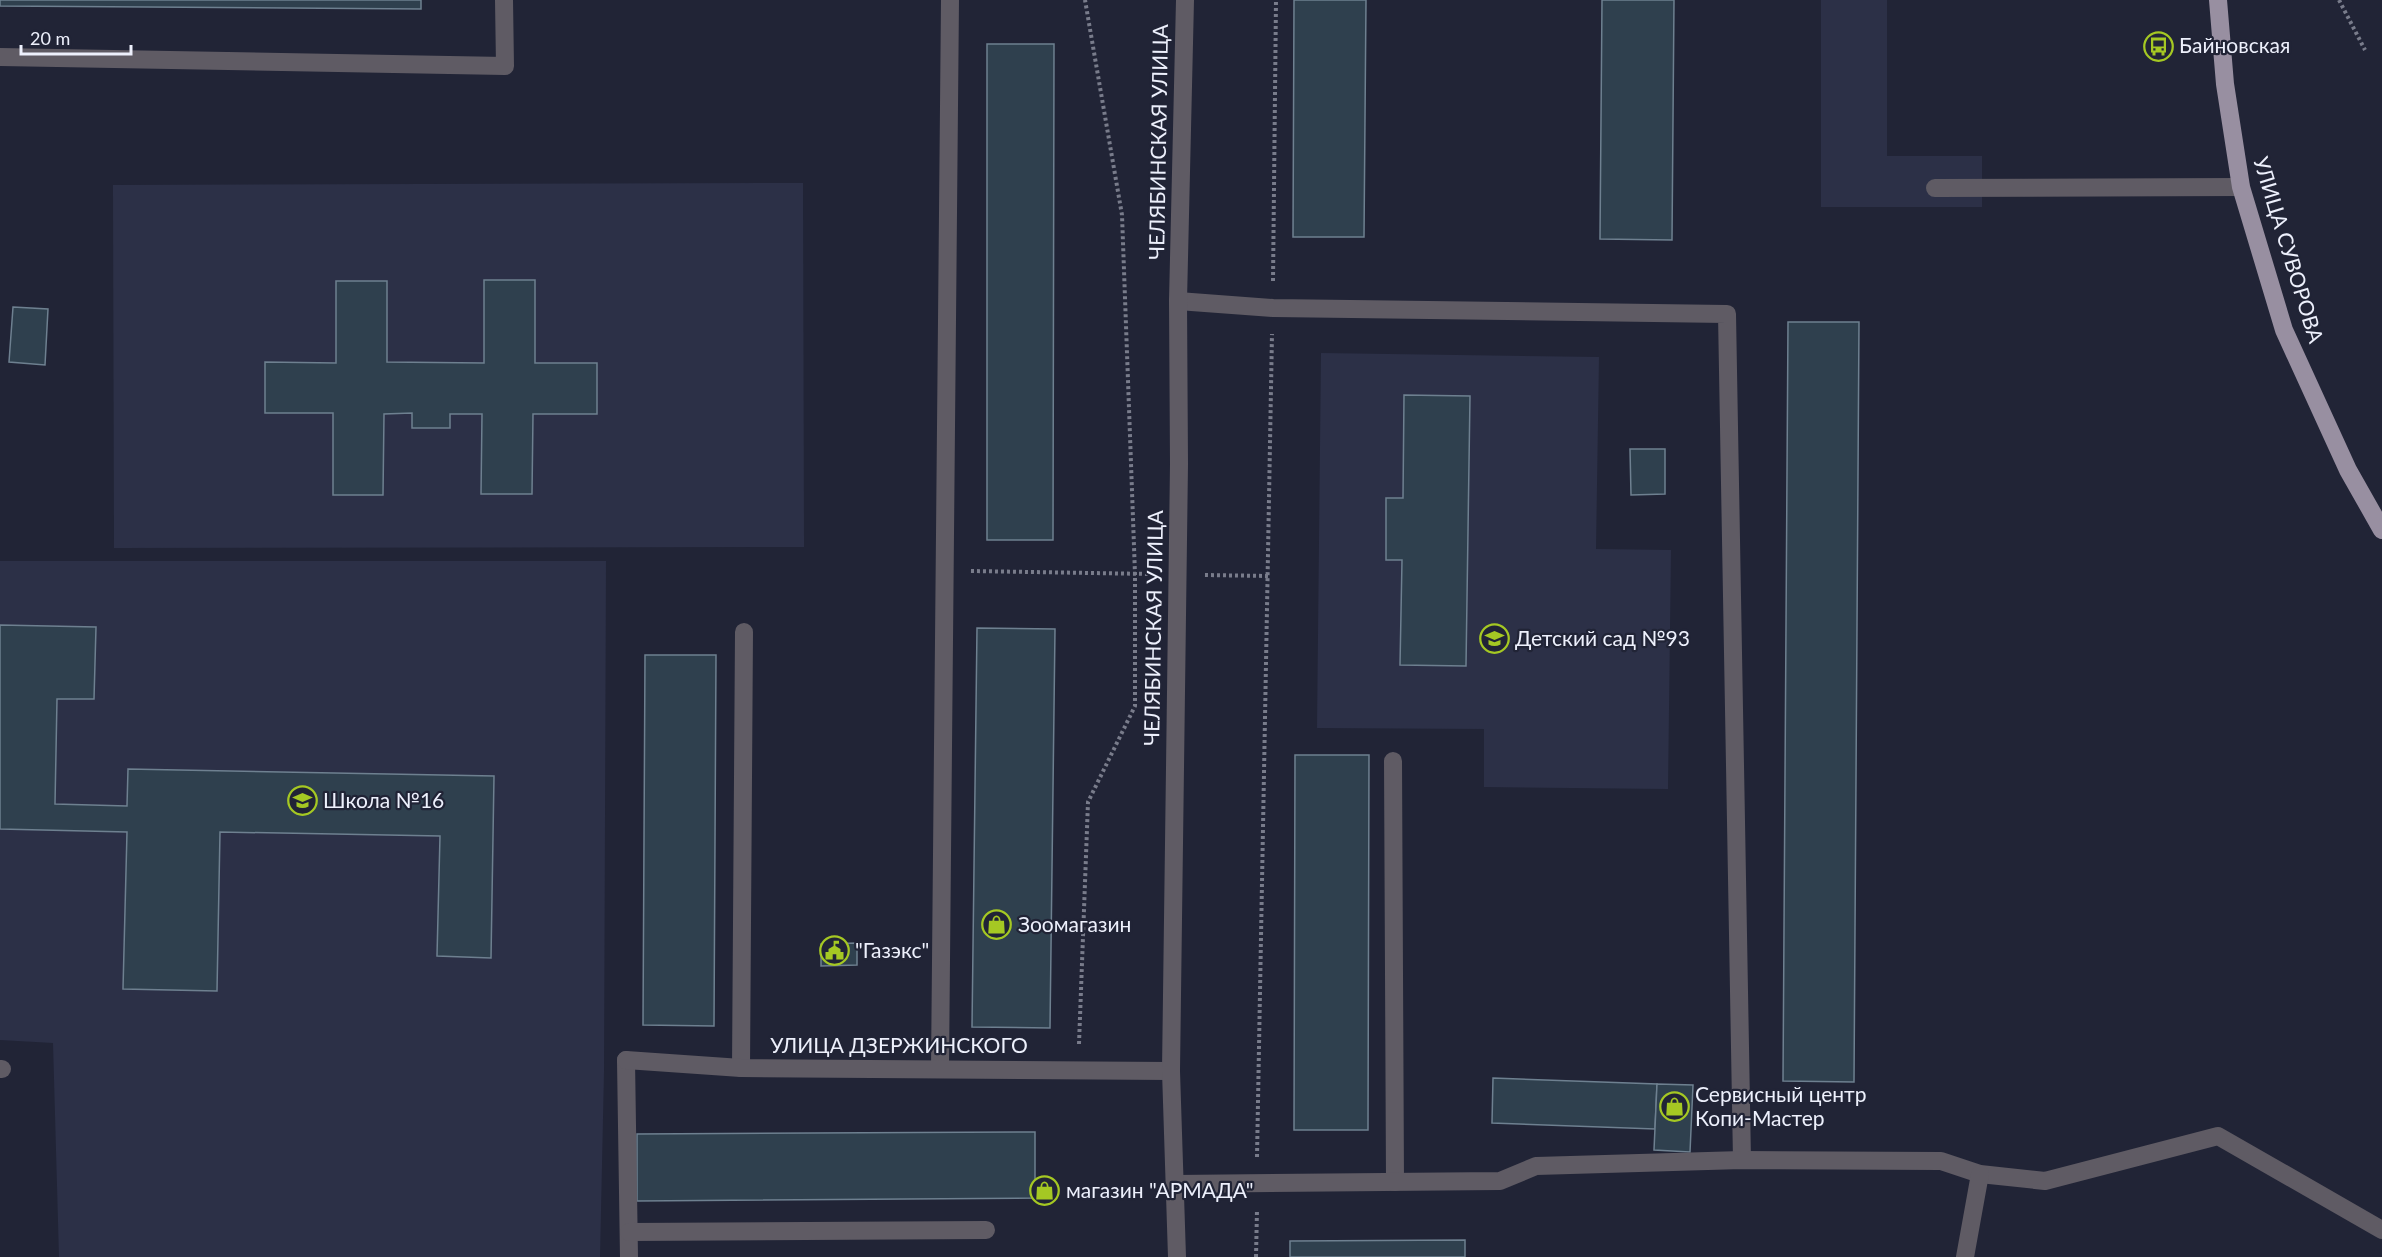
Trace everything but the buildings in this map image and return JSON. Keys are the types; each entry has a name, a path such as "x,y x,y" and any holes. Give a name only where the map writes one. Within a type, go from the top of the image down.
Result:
{"main road":[{"name":"УЛИЦА СУВОРОВА","path":"2218,0 2224,84 2241,187 2284,330 2348,470 2382,530"}],"street":[{"path":"0,57 505,66 504,0"},
{"path":"940,1068 950,0"},
{"name":"ЧЕЛЯБИНСКАЯ УЛИЦА","path":"1177,1257 1171,1071 1178,301 1185,0"},
{"path":"1935,188 2241,187"},
{"path":"1178,301 1273,308 1727,314 1742,1160"},
{"path":"741,1068 744,632"},
{"path":"1393,761 1395,1182"},
{"name":"УЛИЦА ДЗЕРЖИНСКОГО","path":"629,1232 626,1060 741,1068 1171,1071"},
{"path":"1175,1184 1500,1181 1536,1166 1742,1160 1941,1161 1980,1174 2045,1181 2217,1136 2382,1230"},
{"path":"1965,1257 1980,1174"},
{"path":"629,1257 629,1232 986,1230"}],"path":[{"path":"1077,1070 1088,802 1135,706 1135,574 1122,215 1085,0"},
{"path":"1256,1257 1273,308 1276,0"},
{"path":"2339,0 2365,50"},
{"path":"945,570 1268,576"}],"shaded area":[{"path":"1821,0 1887,0 1887,156 1982,156 1982,207 1821,207"},
{"path":"803,183 804,547 114,548 113,185"},
{"name":"Детский сад №93","path":"1321,353 1599,357 1596,549 1671,550 1668,789 1484,787 1484,729 1317,728"},
{"name":"Школа №16","path":"0,561 606,561 604,1072 600,1257 59,1257 53,1043 0,1040"}],"place":[{"name":"Байновская","path":"2158,46"},
{"name":"Детский сад №93","path":"1494,639"},
{"name":"Школа №16","path":"302,801"},
{"name":"Зоомагазин","path":"997,925"},
{"name":"\"Газэкс\"","path":"834,951"},
{"name":"Сервисный центр Копи-Мастер","path":"1674,1107"},
{"name":"магазин \"АРМАДА\"","path":"1045,1191"}]}
